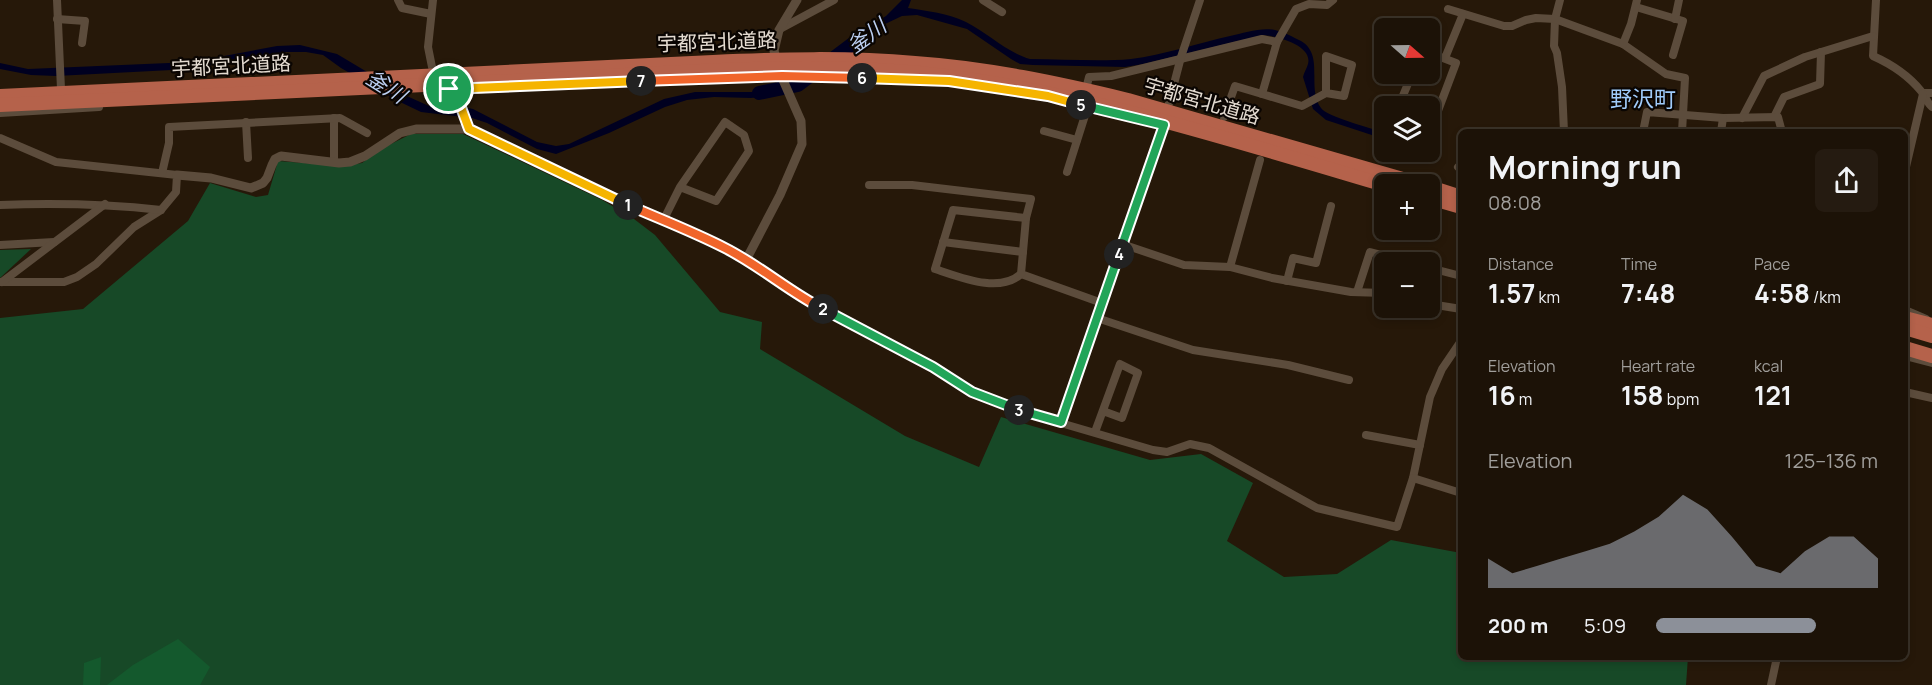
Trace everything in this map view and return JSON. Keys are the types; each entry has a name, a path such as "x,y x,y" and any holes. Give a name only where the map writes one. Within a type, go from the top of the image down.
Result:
{"highway":[{"name":"宇都宮北道路","path":"0,93 785,59 916,63 1034,79 1099,93 1385,174"},
{"name":"宇都宮北道路","path":"0,105 714,71 854,69 916,73 981,81 1077,98 1374,182"},
{"path":"1440,190 1458,194"},
{"path":"1440,202 1458,208"},
{"path":"1908,319 1932,324"},
{"path":"1908,329 1932,336"},
{"path":"1908,348 1932,347"},
{"path":"1908,349 1932,356"}],"street":[{"path":"57,0 61,89"},
{"path":"398,0 402,8 431,14"},
{"path":"433,0 428,46 432,67 459,102 468,125"},
{"path":"746,260 780,195 802,144 801,121 774,51 779,30 797,0"},
{"path":"779,30 834,0"},
{"path":"983,0 1002,12"},
{"path":"1061,422 1164,125 1180,60 1200,0"},
{"path":"1262,94 1277,42 1296,9 1309,4 1327,5 1333,0"},
{"path":"1560,0 1555,19 1554,46 1562,87 1564,129"},
{"path":"1675,19 1679,0"},
{"path":"1876,0 1873,56 1892,65 1928,93"},
{"path":"1623,44 1637,4 1683,21 1673,54"},
{"path":"1448,9 1504,26 1547,17 1623,44 1666,74 1685,78 1682,129"},
{"path":"1445,58 1463,14"},
{"path":"57,19 85,21 82,43"},
{"path":"1742,118 1764,76 1805,57 1873,36"},
{"path":"1087,85 1089,77 1111,76 1262,39 1277,42"},
{"path":"1774,117 1784,97 1820,84 1821,52"},
{"path":"0,93 435,70 775,56 907,58 1013,70 1087,85 1169,106 1458,194"},
{"path":"1224,117 1234,86 1302,106 1326,93 1344,96 1352,65 1326,56 1326,93"},
{"path":"1440,56 1456,63 1440,105"},
{"path":"0,113 449,89 783,78 949,81 1048,96 1164,125 1374,186"},
{"path":"1928,93 1925,101 1932,107"},
{"path":"1908,161 1928,93"},
{"path":"1067,172 1088,106"},
{"path":"1644,129 1647,112 1684,117 1778,117 1781,129"},
{"path":"334,118 334,162"},
{"path":"162,173 169,143 169,127 340,118 367,133"},
{"path":"1722,129 1723,118"},
{"path":"246,122 248,158"},
{"path":"663,220 680,187 725,122 744,135 749,151 716,201 680,187"},
{"path":"0,138 56,162 211,178 251,188 263,183 275,159 281,156 350,162 358,160 400,133 416,129 468,125 725,248 801,297 933,367 972,392 1030,414 1153,450 1167,452 1190,444 1209,448 1317,508 1397,527 1413,478 1430,397 1442,369 1458,345"},
{"path":"1044,131 1077,140"},
{"path":"1230,267 1260,160"},
{"path":"1,282 64,282 77,277 96,264 134,227 161,210 176,192 177,174"},
{"path":"869,185 912,185 1031,199 1026,218 1021,274 1015,280 990,283 964,278 935,269 953,210 1026,218"},
{"path":"0,205 105,204 161,210"},
{"path":"1,282 105,204"},
{"path":"1440,204 1458,208"},
{"path":"1287,281 1293,258 1316,263 1331,206"},
{"path":"0,245 55,242"},
{"path":"943,242 1023,252"},
{"path":"1122,244 1184,265 1230,267 1287,281 1374,293"},
{"path":"1357,292 1370,252 1374,253"},
{"path":"1440,271 1458,275"},
{"path":"1021,274 1102,303"},
{"path":"1440,306 1458,309"},
{"path":"1908,311 1920,315 1932,324"},
{"path":"1097,318 1194,350 1288,365 1349,380"},
{"path":"1908,349 1932,363"},
{"path":"1095,432 1120,364 1138,373 1122,418 1103,411"},
{"path":"1908,393 1932,398"},
{"path":"1366,435 1420,445"},
{"path":"1413,478 1458,492"},
{"path":"1771,685 1776,660"}],"green space":[{"path":"411,134 463,134 602,200 655,235 720,312 762,322 760,349 905,436 979,467 1001,417 1150,460 1201,454 1253,483 1227,541 1284,577 1337,574 1391,540 1458,552 1458,660 1688,660 1686,685 0,685 0,318 83,309 188,221 210,183 256,197 268,195 278,161 343,166 362,163 381,149"},
{"path":"31,249 0,278 0,250"},
{"path":"178,639 210,667 200,685 107,685 133,665"},
{"path":"101,657 100,685 83,685 84,663"}],"water":[{"path":"902,0 911,0 908,8 945,14 959,19 974,26 1013,52 1030,59 1131,59 1252,31 1270,29 1301,41 1308,47 1314,63 1315,91 1321,108 1340,119 1374,130 1374,136 1326,120 1313,109 1303,77 1308,64 1305,52 1292,43 1269,36 1263,35 1125,67 1020,64 967,29 917,15 902,16 883,25 851,47 846,41 886,16"},
{"path":"300,45 337,54 409,97 429,106 473,109 537,142 556,146 569,144 664,99 695,92 755,92 776,89 778,95 687,100 665,107 556,154 537,149 487,123 472,118 421,112 341,68 323,55 306,52 263,55 191,69 56,76 31,75 0,69 0,63 28,69 192,62 277,46"}],"waterway":[{"name":"釜川","path":"759,93 798,85 863,36"}],"district":[{"name":"野沢町","path":"1643,99"}],"route":[{"path":"782,76 949,81 1048,96 1164,125 1061,422 1030,414 972,392 933,367 801,297 725,248 628,205 469,129 459,102 449,89 782,76"}]}
